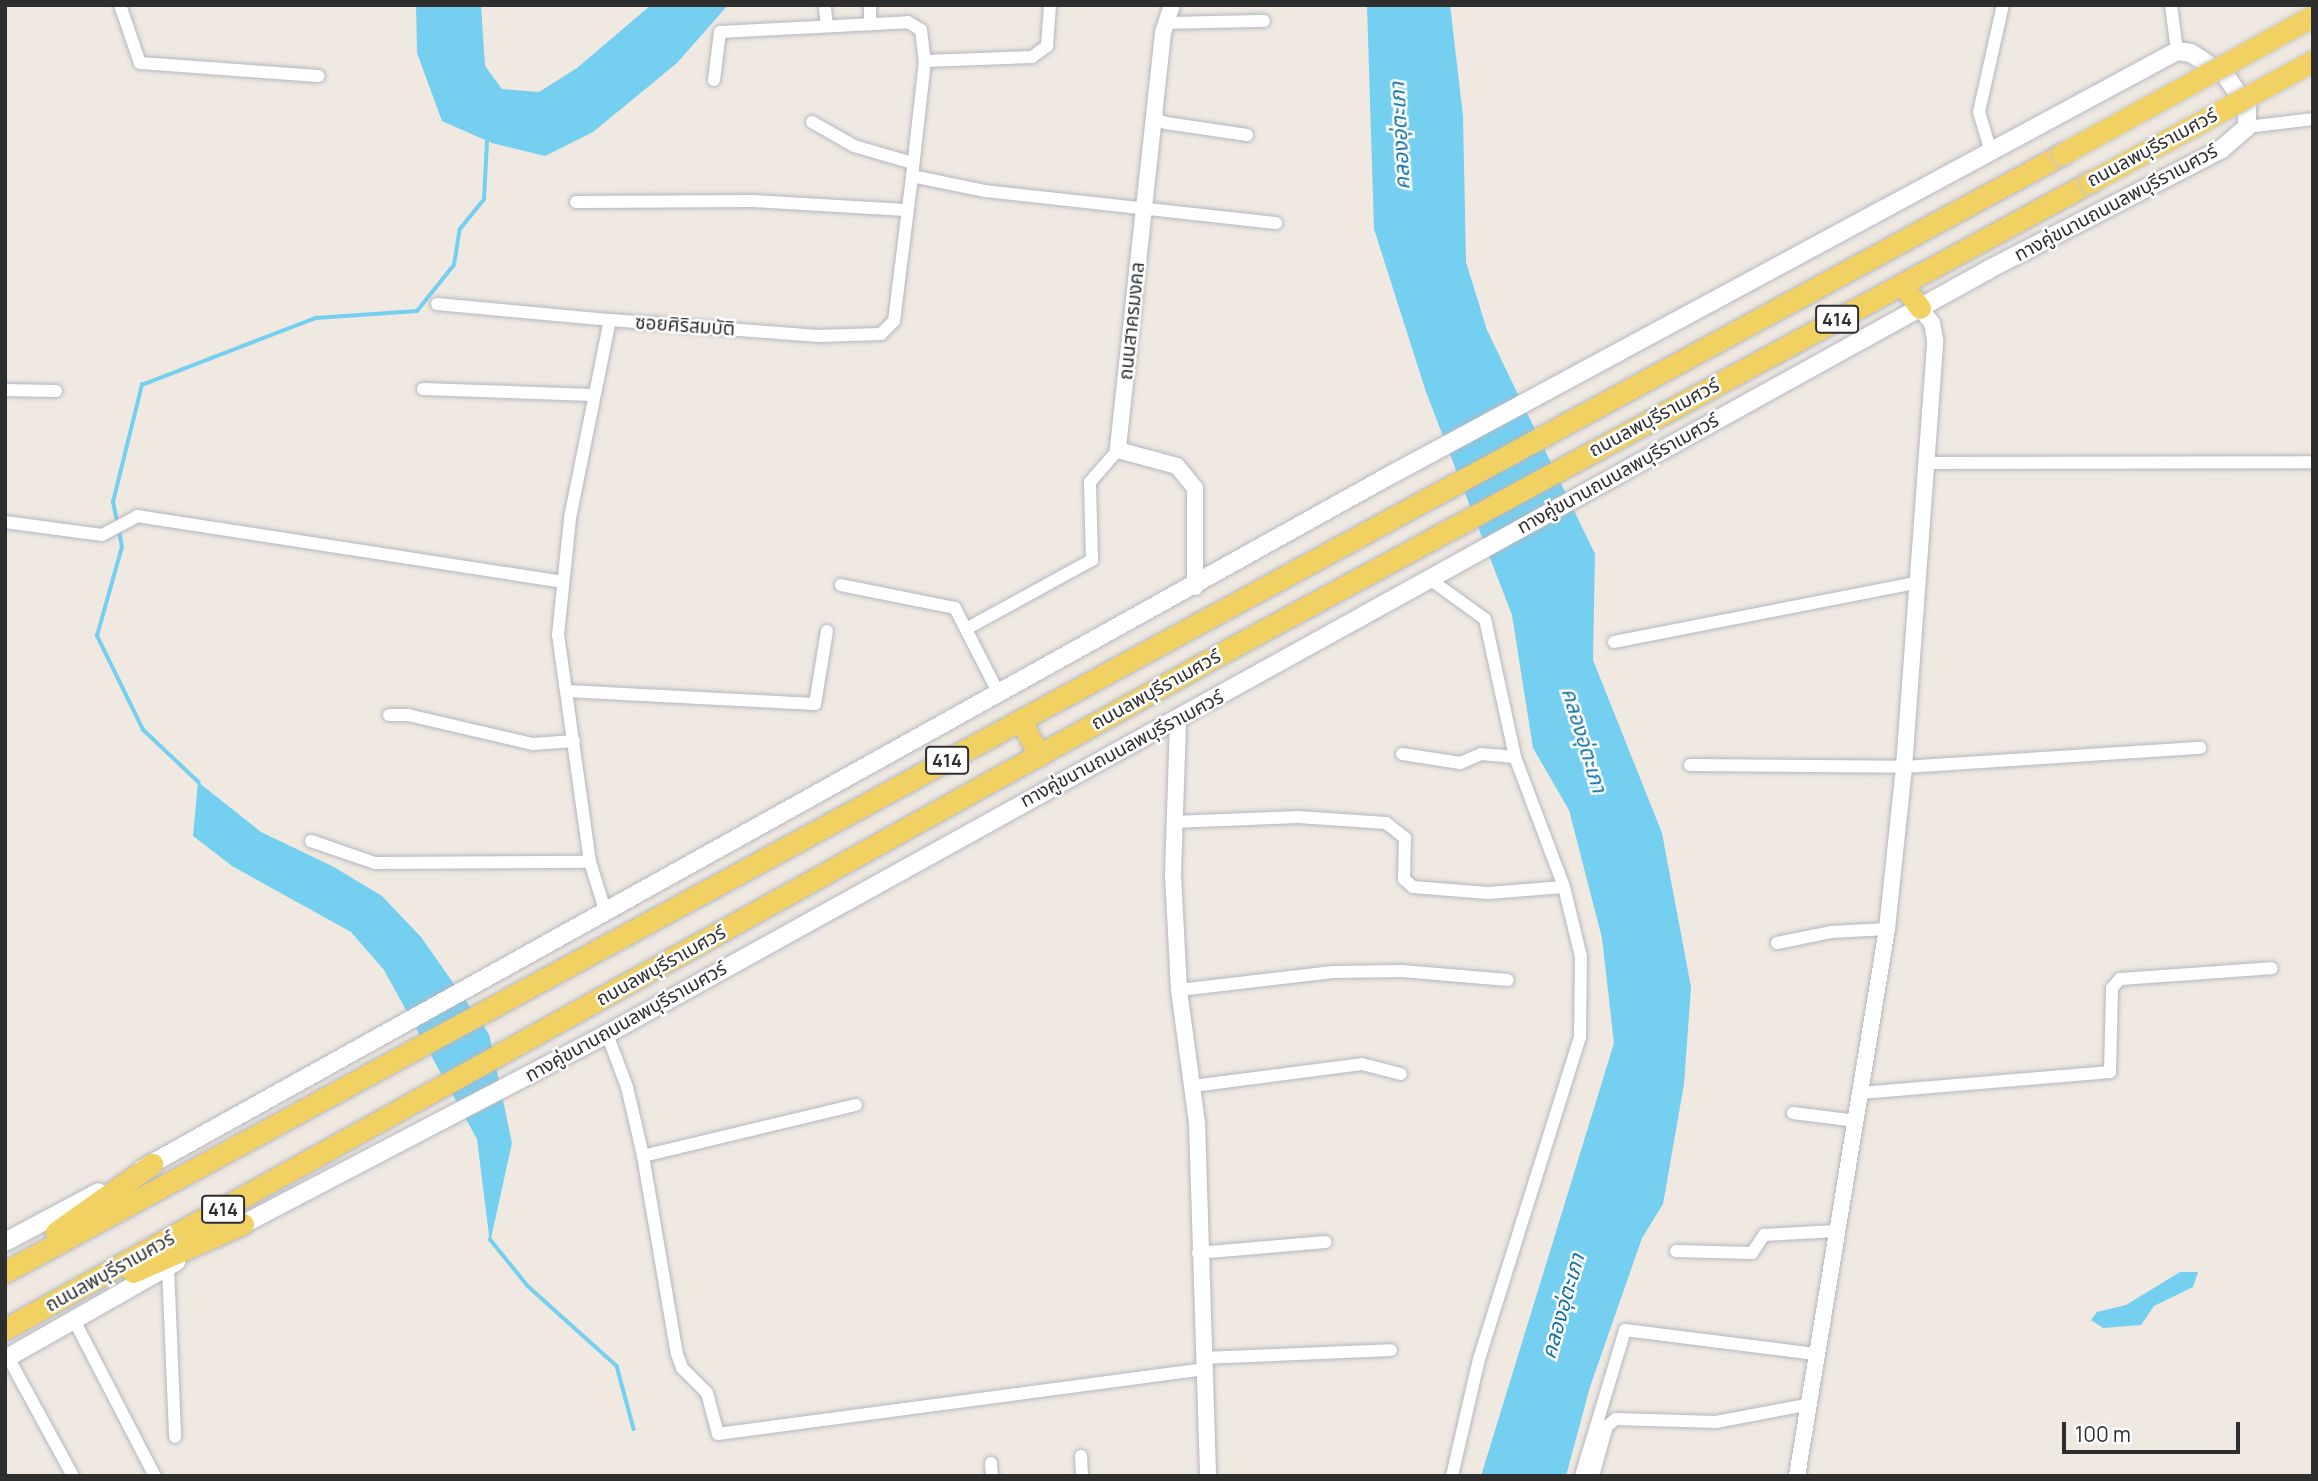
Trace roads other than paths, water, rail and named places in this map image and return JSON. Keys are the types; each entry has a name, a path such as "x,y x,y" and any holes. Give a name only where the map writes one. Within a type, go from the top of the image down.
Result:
{"main road":[{"name":"ถนนลพบุรีราเมศวร์","path":"5,1269 491,1012 2313,16"},
{"name":"414","path":"5,1242 405,1025 1195,587 1385,478 2177,51"},
{"path":"2177,51 2191,53 2226,76 2247,107 2247,127"},
{"name":"ถนนลพบุรีราเมศวร์","path":"5,1329 1420,545 2313,61"},
{"name":"ทางคู่ขนานถนนลพบุรีราเมศวร์","path":"6,1358 243,1224 607,1034 1049,786 1178,723 1432,575 1594,489 1920,308 2222,149 2247,127"},
{"path":"1902,284 1920,308"},
{"path":"1021,720 1039,756"},
{"path":"5,1269 152,1164"},
{"path":"49,1306 243,1224"}],"street":[{"path":"120,5 140,63 319,76"},
{"path":"870,5 870,22"},
{"path":"714,80 720,32 908,22 921,30 926,61 1032,57 1047,46 1050,5"},
{"name":"ถนนสาครมงคล","path":"1118,450 1143,206 1166,23 1172,5"},
{"path":"1991,152 1979,112 2003,5"},
{"path":"2171,5 2177,51"},
{"path":"825,9 827,25"},
{"path":"1166,23 1264,21"},
{"name":"ซอยศิริสมบัติ","path":"606,913 590,862 558,635 562,582 592,395 610,320 818,336 881,334 894,321 926,61"},
{"path":"1155,109 1158,120 1247,135"},
{"path":"2247,127 2313,119"},
{"path":"812,122 854,146 913,170 985,191 1143,206 1276,223"},
{"path":"576,202 753,201 906,209"},
{"path":"438,304 610,320"},
{"path":"1797,1476 1806,1405 1887,929 1905,767 1935,340 1932,323 1920,308"},
{"path":"423,389 592,395"},
{"path":"5,390 56,391"},
{"path":"966,629 1092,560 1090,482 1118,450 1177,466 1195,488 1195,587"},
{"path":"1925,463 2313,462"},
{"path":"5,522 102,535 137,516 320,548 562,582"},
{"path":"1432,575 1485,619 1515,757 1564,887 1581,957 1580,1037 1479,1359 1452,1476"},
{"path":"1614,642 1916,583"},
{"path":"841,585 955,608 999,694"},
{"path":"567,691 815,704 827,631"},
{"path":"389,715 408,715 533,744 574,741"},
{"path":"1178,723 1173,822 1179,990 1194,1086 1208,1476"},
{"path":"1690,765 1905,767 2200,748"},
{"path":"1402,754 1460,763 1481,754 1515,757"},
{"path":"1173,822 1298,817 1386,823 1405,838 1404,879 1413,887 1488,893 1564,887"},
{"path":"311,841 375,863 590,862"},
{"path":"1777,943 1831,932 1887,929"},
{"path":"1861,1093 2110,1072 2112,988 2120,979 2272,968"},
{"path":"1179,990 1333,972 1402,971 1508,980"},
{"path":"607,1034 627,1087 643,1156 677,1354 682,1368 707,1394 719,1434 1203,1364 1391,1350"},
{"path":"1194,1086 1362,1064 1401,1073"},
{"path":"643,1156 856,1105"},
{"path":"1793,1113 1856,1121"},
{"path":"1676,1251 1752,1253 1764,1235 1836,1231"},
{"path":"1198,1253 1326,1242"},
{"path":"168,1266 175,1437"},
{"path":"74,1320 155,1476"},
{"path":"1581,1476 1625,1330 1815,1354"},
{"path":"6,1358 74,1476"},
{"path":"1593,1476 1607,1426 1616,1419 1716,1423 1806,1405"},
{"path":"1081,1456 1082,1476"}],"water":[{"path":"416,5 481,5 485,66 502,89 539,92 577,68 651,5 728,5 677,63 593,132 545,156 492,143 442,121 417,53"},
{"name":"คลองอุ่ตะเภา","path":"1367,5 1450,5 1463,116 1466,262 1487,330 1595,554 1593,660 1662,833 1691,987 1684,1084 1663,1204 1642,1238 1590,1387 1566,1476 1481,1476 1614,1043 1602,938 1569,810 1533,748 1512,615 1426,392 1374,229"},
{"path":"198,782 261,832 334,867 382,896 421,937 489,1034 512,1143 490,1243 477,1139 384,970 351,932 232,866 193,836"},
{"path":"2180,1272 2198,1272 2193,1287 2154,1306 2141,1325 2103,1328 2091,1320 2097,1312 2126,1305"}],"waterway":[{"path":"199,783 143,730 97,636 122,547 113,502 142,385 316,318 417,311 454,265 460,229 484,199 487,141"},
{"path":"490,1239 528,1286 617,1366 634,1429"}]}
